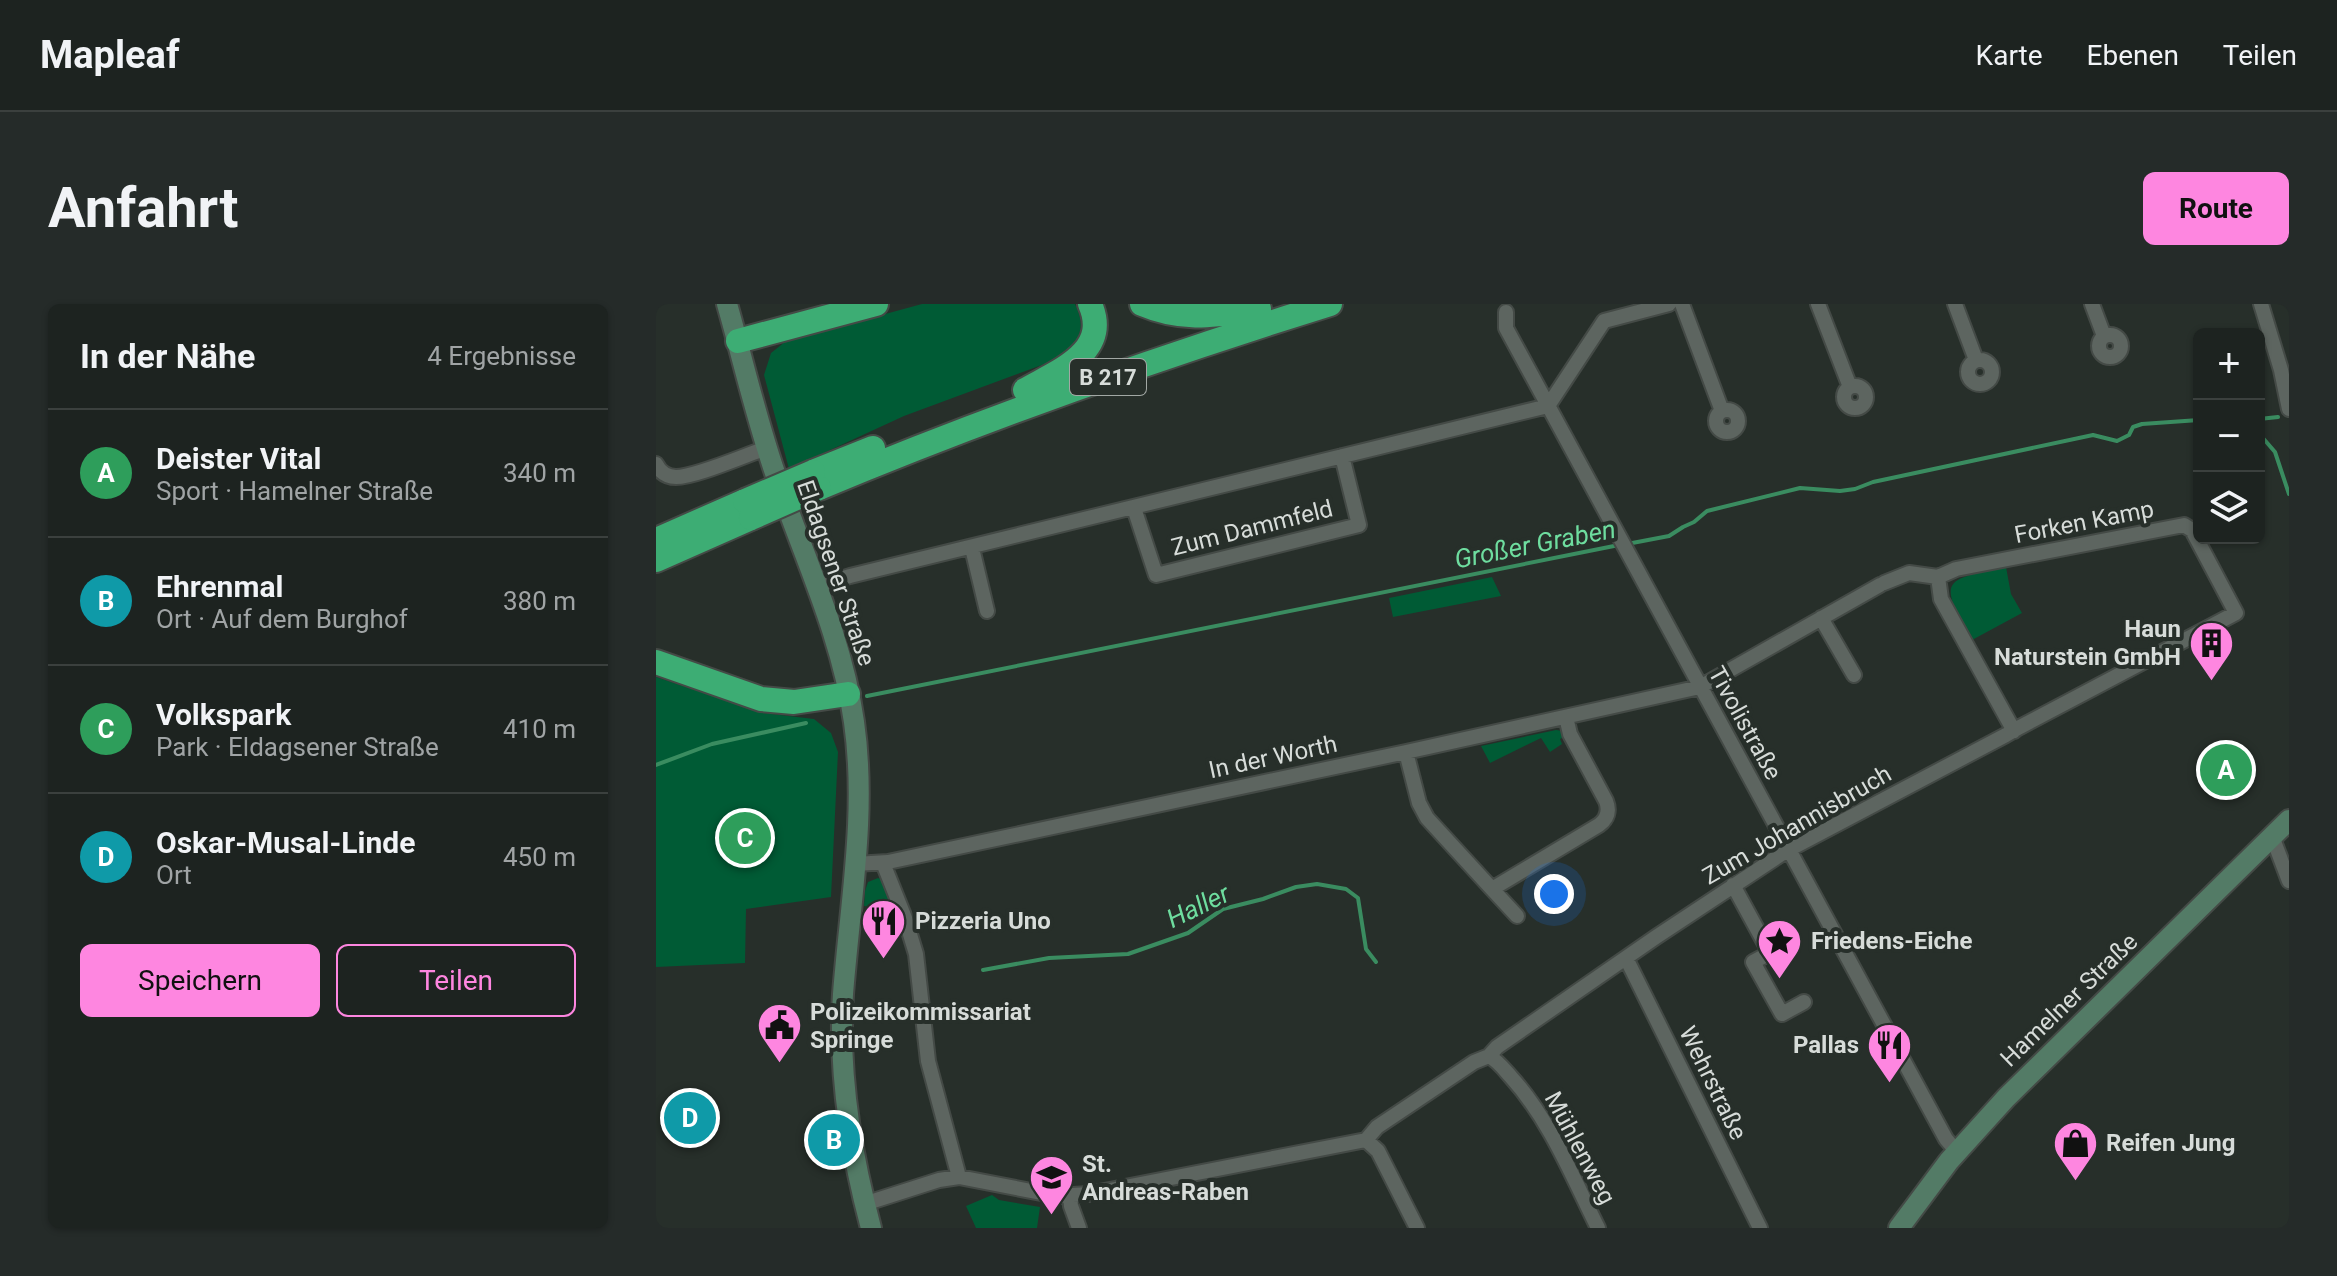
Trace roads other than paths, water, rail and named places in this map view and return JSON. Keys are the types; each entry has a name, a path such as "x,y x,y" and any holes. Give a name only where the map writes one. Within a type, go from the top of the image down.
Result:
{"highway":[{"path":"738,341 876,304"},
{"path":"1025,390 1076,360 1086,350 1094,322 1090,304"},
{"path":"1142,304 1192,317 1267,306"},
{"name":"B 217","path":"816,480 889,459 1056,395 1330,304"},
{"name":"B 217","path":"656,540 748,510 816,480 884,443 1025,390 1267,306"},
{"name":"B 217","path":"656,560 703,539 748,510"},
{"path":"656,568 703,539"},
{"path":"656,662 761,699 794,702 848,694"}],"street":[{"name":"Eldagsener Straße","path":"727,304 767,448 817,586 854,720 857,753 855,864 843,1017 845,1086 850,1131 871,1228"},
{"path":"1548,406 1604,321 1669,304"},
{"path":"1682,304 1722,411"},
{"path":"1818,304 1850,387"},
{"path":"1955,304 1976,360"},
{"path":"2092,304 2104,336"},
{"path":"2261,304 2289,409"},
{"name":"Tivolistraße","path":"1506,312 1506,328 1622,546 1946,1139 1957,1152"},
{"name":"Zum Dammfeld","path":"817,586 1548,406"},
{"path":"656,464 665,475 689,475 767,448"},
{"name":"Zum Dammfeld","path":"1134,508 1156,575 1359,525 1342,456"},
{"name":"Forken Kamp","path":"1821,618 1882,584 1909,573 1938,577 1956,569 2184,525 2192,530 2236,613"},
{"path":"972,548 987,611"},
{"path":"1938,577 1941,599 2014,731"},
{"name":"Zum Johannisbruch","path":"1366,1140 1377,1127 1474,1062 1489,1056 1497,1047 1626,958 1790,849 2236,613"},
{"path":"1821,618 1854,675"},
{"name":"In der Worth","path":"855,864 883,863 1700,687 1821,618"},
{"path":"1492,889 1606,818 1606,801 1570,734 1566,717"},
{"path":"1406,752 1419,803 1427,818 1517,916"},
{"name":"Hamelner Straße","path":"1899,1228 1957,1152 2006,1098 2289,820"},
{"path":"2272,836 2289,881"},
{"path":"883,863 916,954 928,1061 959,1177"},
{"path":"1733,885 1770,953 1753,962 1782,1014 1804,1002"},
{"name":"Wehrstraße","path":"1626,958 1760,1228"},
{"name":"Mühlenweg","path":"1489,1056 1523,1090 1547,1125 1598,1228"},
{"path":"864,1204 939,1180 959,1177 1070,1196 1366,1140 1378,1151 1417,1228"},
{"path":"1070,1196 1079,1228"}],"waterway":[{"name":"Großer Graben","path":"2265,418 2278,417"},
{"name":"Großer Graben","path":"1627,544 1669,536 1707,511 1800,488 1855,489 1873,482 2093,435 2117,441 2129,435 2133,427 2142,424 2193,420"},
{"path":"2265,440 2275,452 2289,494"},
{"name":"Großer Graben","path":"867,696 1619,545"},
{"name":"Haller","path":"656,765 712,744 806,723"},
{"name":"Haller","path":"983,970 1049,958 1128,954 1188,933 1223,909 1296,887 1317,884 1346,889 1358,898 1366,949 1376,962"}],"place":[{"name":"Haun Naturstein GmbH","path":"2212,682"},
{"name":"Deister Vital","path":"2226,770"},
{"name":"Volkspark","path":"745,838"},
{"name":"Pizzeria Uno","path":"884,960"},
{"name":"Friedens-Eiche","path":"1780,980"},
{"name":"Polizeikommissariat Springe","path":"779,1065"},
{"name":"Pallas","path":"1890,1084"},
{"name":"Oskar-Musal-Linde","path":"690,1118"},
{"name":"Ehrenmal","path":"834,1140"},
{"name":"Reifen Jung","path":"2075,1182"},
{"name":"St. Andreas-Raben","path":"1051,1217"}]}
